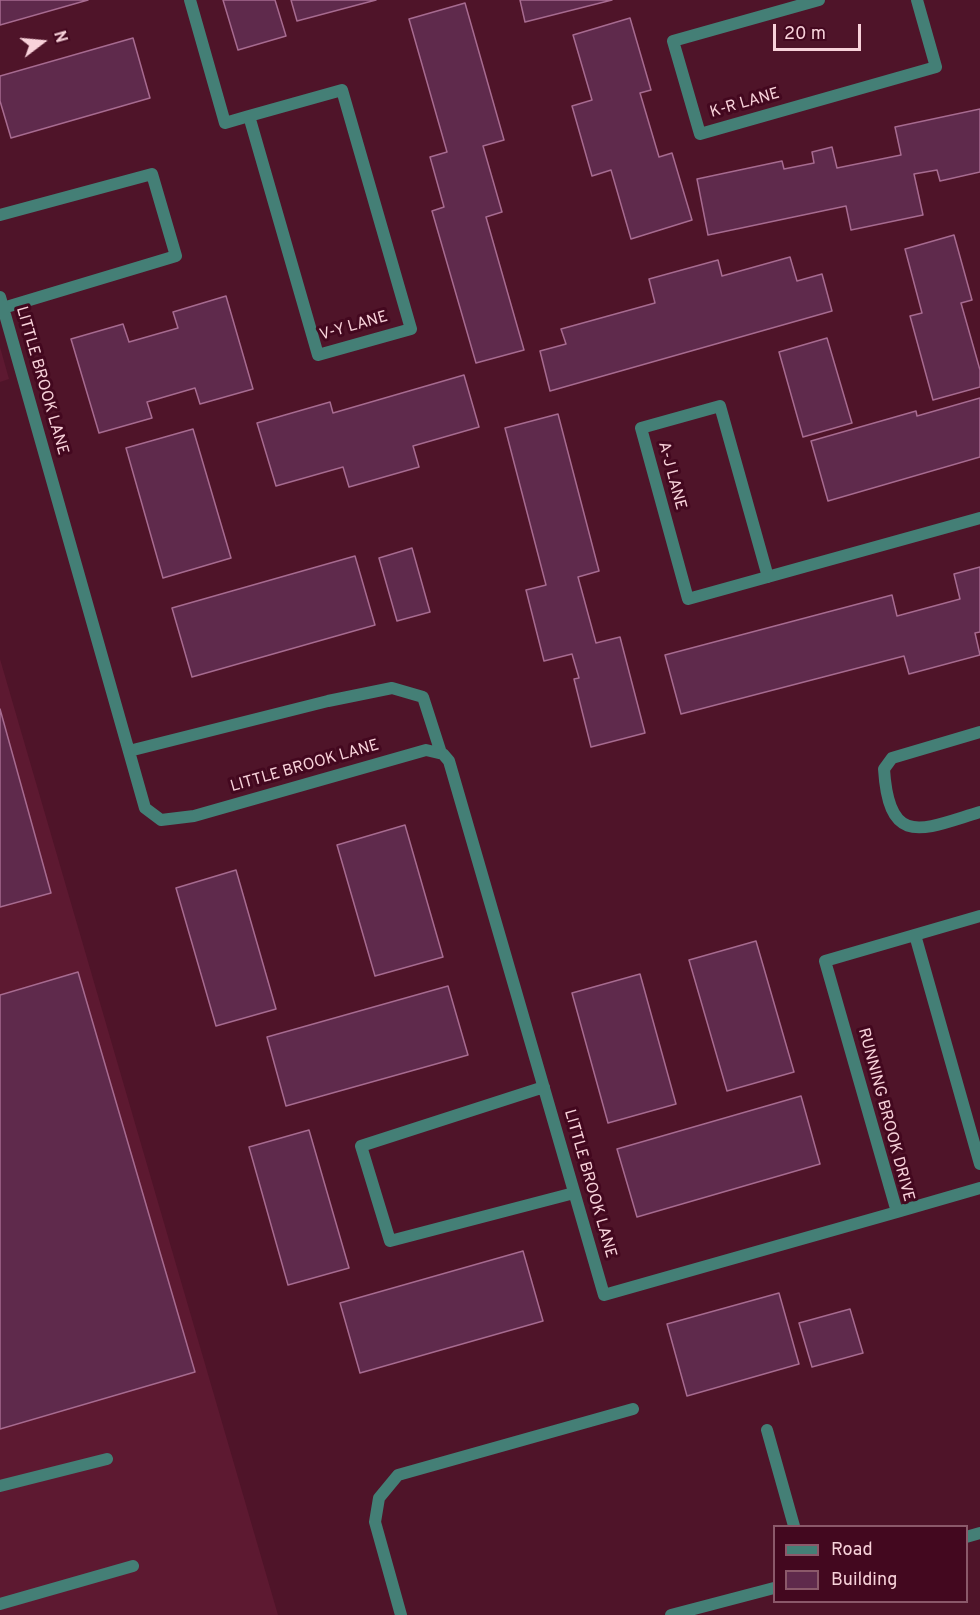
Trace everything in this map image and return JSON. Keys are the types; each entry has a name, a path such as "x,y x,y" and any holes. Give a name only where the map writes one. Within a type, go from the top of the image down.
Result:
{"street":[{"name":"V-Y LANE","path":"190,0 225,123 249,116 342,90 411,328 318,355 249,116"},
{"name":"K-R LANE","path":"819,0 674,41 700,134 936,67 917,0"},
{"path":"0,215 152,174 176,256 2,303"},
{"name":"LITTLE BROOK LANE","path":"2,303 145,808 161,820 194,816 426,750 441,753 449,761 604,1295"},
{"name":"A-J LANE","path":"768,577 720,406 641,428 688,599 768,577 980,518"},
{"path":"129,751 328,701 392,688 423,697 441,753"},
{"path":"980,732 892,758 884,769 885,790 893,813 908,827 923,829 980,812"},
{"name":"RUNNING BROOK DRIVE","path":"604,1295 897,1212 825,961 980,916"},
{"path":"915,935 980,1164"},
{"path":"544,1088 361,1146 390,1241 574,1193"},
{"path":"897,1212 980,1188"},
{"path":"401,1615 375,1522 379,1498 398,1475 633,1409"},
{"path":"767,1430 793,1525"},
{"path":"0,1486 107,1459"},
{"path":"0,1605 133,1566"},
{"path":"671,1615 773,1588"}],"shaded area":[{"path":"0,347 9,379 0,382"},
{"path":"0,659 278,1615 0,1615"}],"building":[{"path":"0,0 88,0 0,25"},
{"path":"223,0 275,0 286,36 238,50"},
{"path":"291,0 376,0 297,21"},
{"path":"520,0 612,0 525,22"},
{"path":"465,3 504,140 483,146 502,212 486,217 524,350 476,363 432,211 444,207 430,157 447,152 409,19"},
{"path":"630,18 651,90 640,93 659,157 672,153 692,220 631,239 611,170 592,176 572,106 592,100 573,35"},
{"path":"133,38 150,98 11,138 0,101 0,76"},
{"path":"980,109 980,172 940,181 937,170 914,174 923,215 851,230 846,206 708,235 697,179 782,161 784,169 814,163 812,152 832,147 837,168 901,155 895,127"},
{"path":"954,235 972,300 961,303 980,370 980,387 933,400 910,316 922,313 905,249"},
{"path":"790,257 797,281 822,274 832,311 550,391 540,351 566,344 561,329 655,303 649,279 718,260 722,276"},
{"path":"226,296 253,389 200,404 195,388 147,402 152,418 99,433 71,339 123,324 129,342 178,328 173,312"},
{"path":"827,338 852,423 803,437 779,352"},
{"path":"464,375 479,427 413,446 419,467 349,487 343,467 276,486 257,423 330,402 333,413"},
{"path":"980,398 980,457 828,501 811,441 916,411 917,416"},
{"path":"558,414 599,571 578,577 596,643 620,637 645,733 591,747 574,679 579,678 572,654 544,661 526,590 546,585 505,428"},
{"path":"193,429 231,558 163,578 126,448"},
{"path":"412,548 430,612 397,621 379,558"},
{"path":"355,556 375,625 192,677 172,608"},
{"path":"980,567 980,632 975,633 980,655 909,674 904,656 681,714 665,655 892,595 897,616 960,599 954,574"},
{"path":"0,709 51,893 0,907"},
{"path":"405,825 443,957 375,976 337,845"},
{"path":"236,870 276,1009 216,1026 176,888"},
{"path":"756,941 794,1072 727,1091 689,960"},
{"path":"78,972 195,1372 0,1429 0,995"},
{"path":"640,974 676,1104 608,1123 572,993"},
{"path":"448,986 468,1055 286,1106 267,1037"},
{"path":"801,1096 820,1164 637,1217 617,1149"},
{"path":"309,1130 349,1268 288,1285 249,1147"},
{"path":"523,1251 543,1321 360,1373 340,1303"},
{"path":"779,1293 799,1364 687,1396 667,1324"},
{"path":"850,1309 863,1353 812,1367 799,1323"}]}
